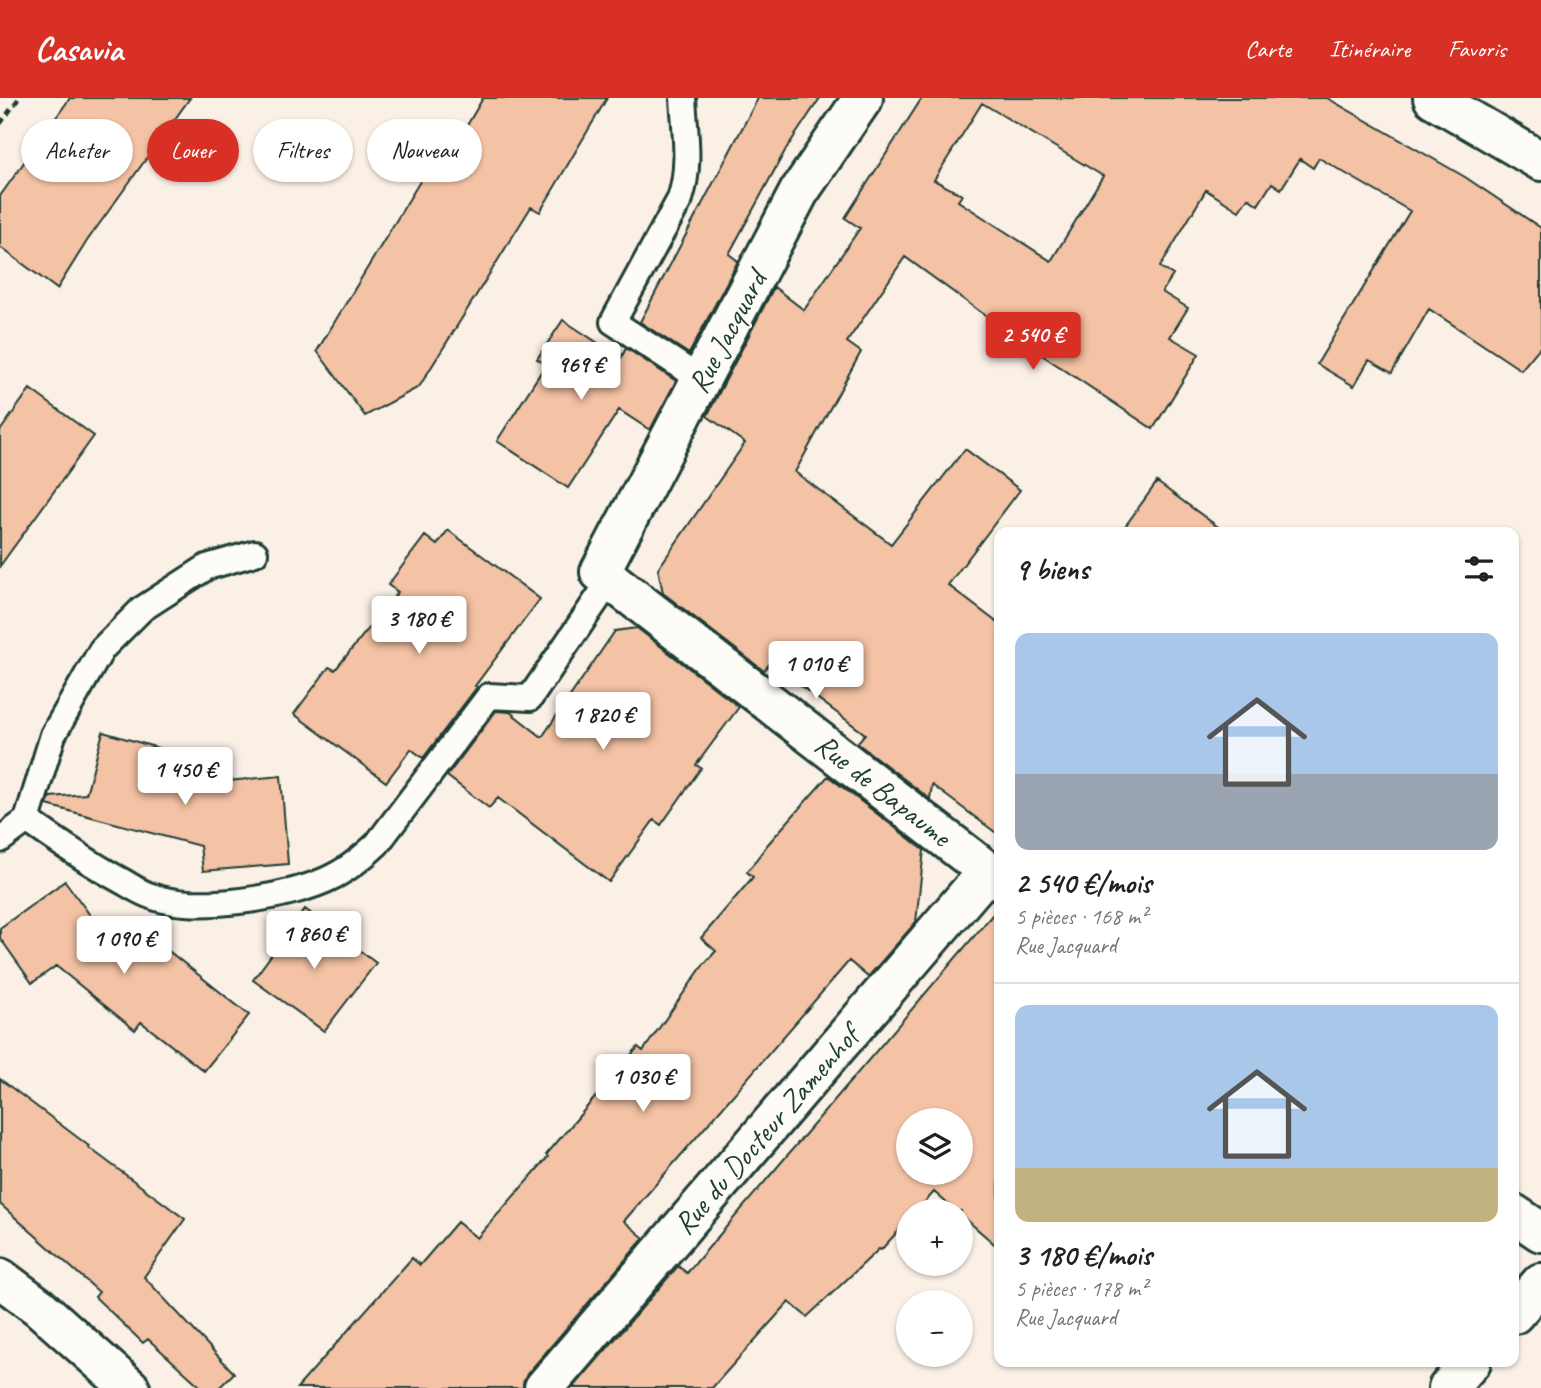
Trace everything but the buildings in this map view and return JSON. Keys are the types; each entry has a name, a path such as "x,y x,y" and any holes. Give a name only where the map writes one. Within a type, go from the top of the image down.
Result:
{"street":[{"name":"Rue Jacquard","path":"606,576 702,380 799,192 863,98"},
{"path":"1433,98 1541,161"},
{"name":"Rue de Bapaume","path":"606,576 993,876"},
{"name":"Rue du Docteur Zamenhof","path":"544,1388 993,876"},
{"path":"1519,1217 1541,1232"},
{"path":"0,1278 40,1307 129,1388"},
{"path":"1519,1308 1541,1283"},
{"path":"1448,1388 1467,1367"}],"lane":[{"path":"683,98 687,152 680,199 613,322 702,380"},
{"path":"0,840 27,820 53,735 102,649 142,609 207,567 255,554"},
{"path":"27,820 86,861 150,896 183,904 249,899 292,891 333,877 359,861 377,844 489,696 530,698 606,576"}],"path":[{"path":"0,124 19,98"}]}
